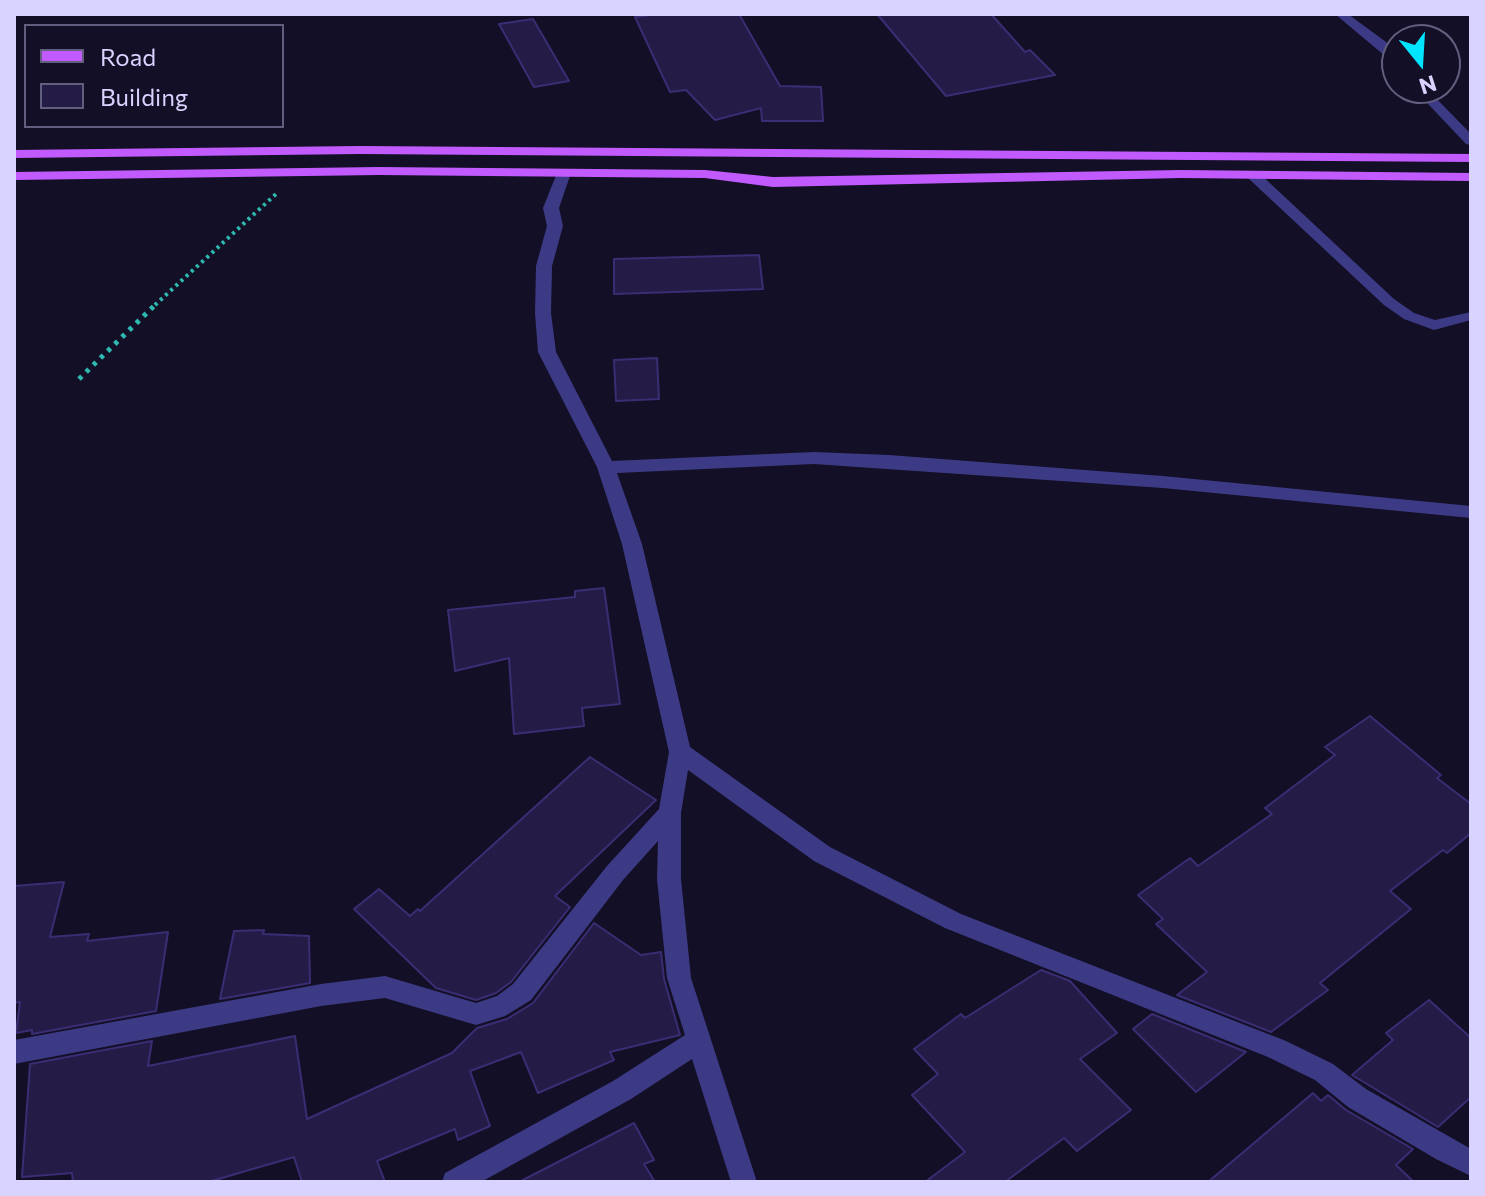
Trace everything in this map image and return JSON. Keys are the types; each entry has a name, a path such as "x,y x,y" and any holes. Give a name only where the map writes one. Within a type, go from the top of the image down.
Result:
{"main road":[{"path":"14,154 360,150 1471,158"},
{"path":"14,176 301,172 705,174 773,182 1253,175 1471,177"}],"street":[{"path":"564,173 551,208 555,226 544,266 543,313 547,352 606,467 632,544 680,752 670,813 669,879 679,978 744,1182"},
{"path":"606,467 814,458 889,461 1179,484 1471,512"},
{"path":"680,752 822,854 953,921 1289,1055 1324,1072 1357,1098 1471,1163"},
{"path":"14,1052 321,995 385,987 476,1014 505,1005 522,992 615,873 670,813"},
{"path":"455,1182 622,1090 699,1040"}],"lane":[{"path":"1341,14 1381,44"},
{"path":"1435,104 1471,141"},
{"path":"1253,175 1389,302 1409,316 1434,325 1471,316"}],"path":[{"path":"79,379 207,255 301,172"}],"building":[{"path":"739,14 780,86 821,87 823,121 762,121 761,108 715,120 686,90 670,92 635,17"},
{"path":"877,14 991,14 1025,52 1030,50 1055,75 946,96"},
{"path":"533,19 569,81 534,87 499,24"},
{"path":"759,255 763,289 614,294 614,259"},
{"path":"657,358 659,399 616,401 614,360"},
{"path":"604,588 620,704 582,708 584,726 514,734 509,658 455,671 448,610 575,597 575,591"},
{"path":"1370,716 1441,775 1437,778 1471,804 1471,833 1447,853 1443,850 1390,891 1411,909 1320,983 1328,990 1271,1032 1177,995 1207,972 1156,924 1163,919 1138,895 1190,858 1198,866 1272,814 1265,808 1335,755 1325,747"},
{"path":"590,757 656,800 555,896 570,907 511,982 496,993 476,1000 436,988 354,909 379,889 410,916 418,909 420,911"},
{"path":"64,882 50,937 89,934 87,941 168,932 156,1011 32,1034 32,1030 16,1033 20,1002 14,1003 14,886"},
{"path":"594,923 641,955 661,952 664,979 680,1035 610,1052 614,1060 538,1093 521,1052 470,1071 490,1126 458,1140 455,1129 377,1161 385,1182 302,1182 294,1157 208,1182 73,1182 72,1173 22,1177 30,1064 152,1041 148,1066 295,1036 307,1119 452,1053 477,1028 507,1019 533,1003"},
{"path":"264,930 263,934 309,936 310,983 220,999 234,931"},
{"path":"1041,970 1070,981 1117,1033 1080,1059 1131,1110 1077,1151 1064,1138 1005,1182 925,1182 965,1152 912,1095 938,1074 914,1049 961,1014 965,1018"},
{"path":"1429,1000 1471,1038 1471,1097 1438,1127 1352,1075 1393,1040 1386,1033"},
{"path":"1152,1014 1246,1052 1196,1092 1133,1029"},
{"path":"1313,1093 1321,1101 1328,1095 1346,1110 1413,1149 1396,1165 1414,1182 1208,1182"},
{"path":"634,1123 654,1160 644,1164 655,1182 519,1182"}]}
